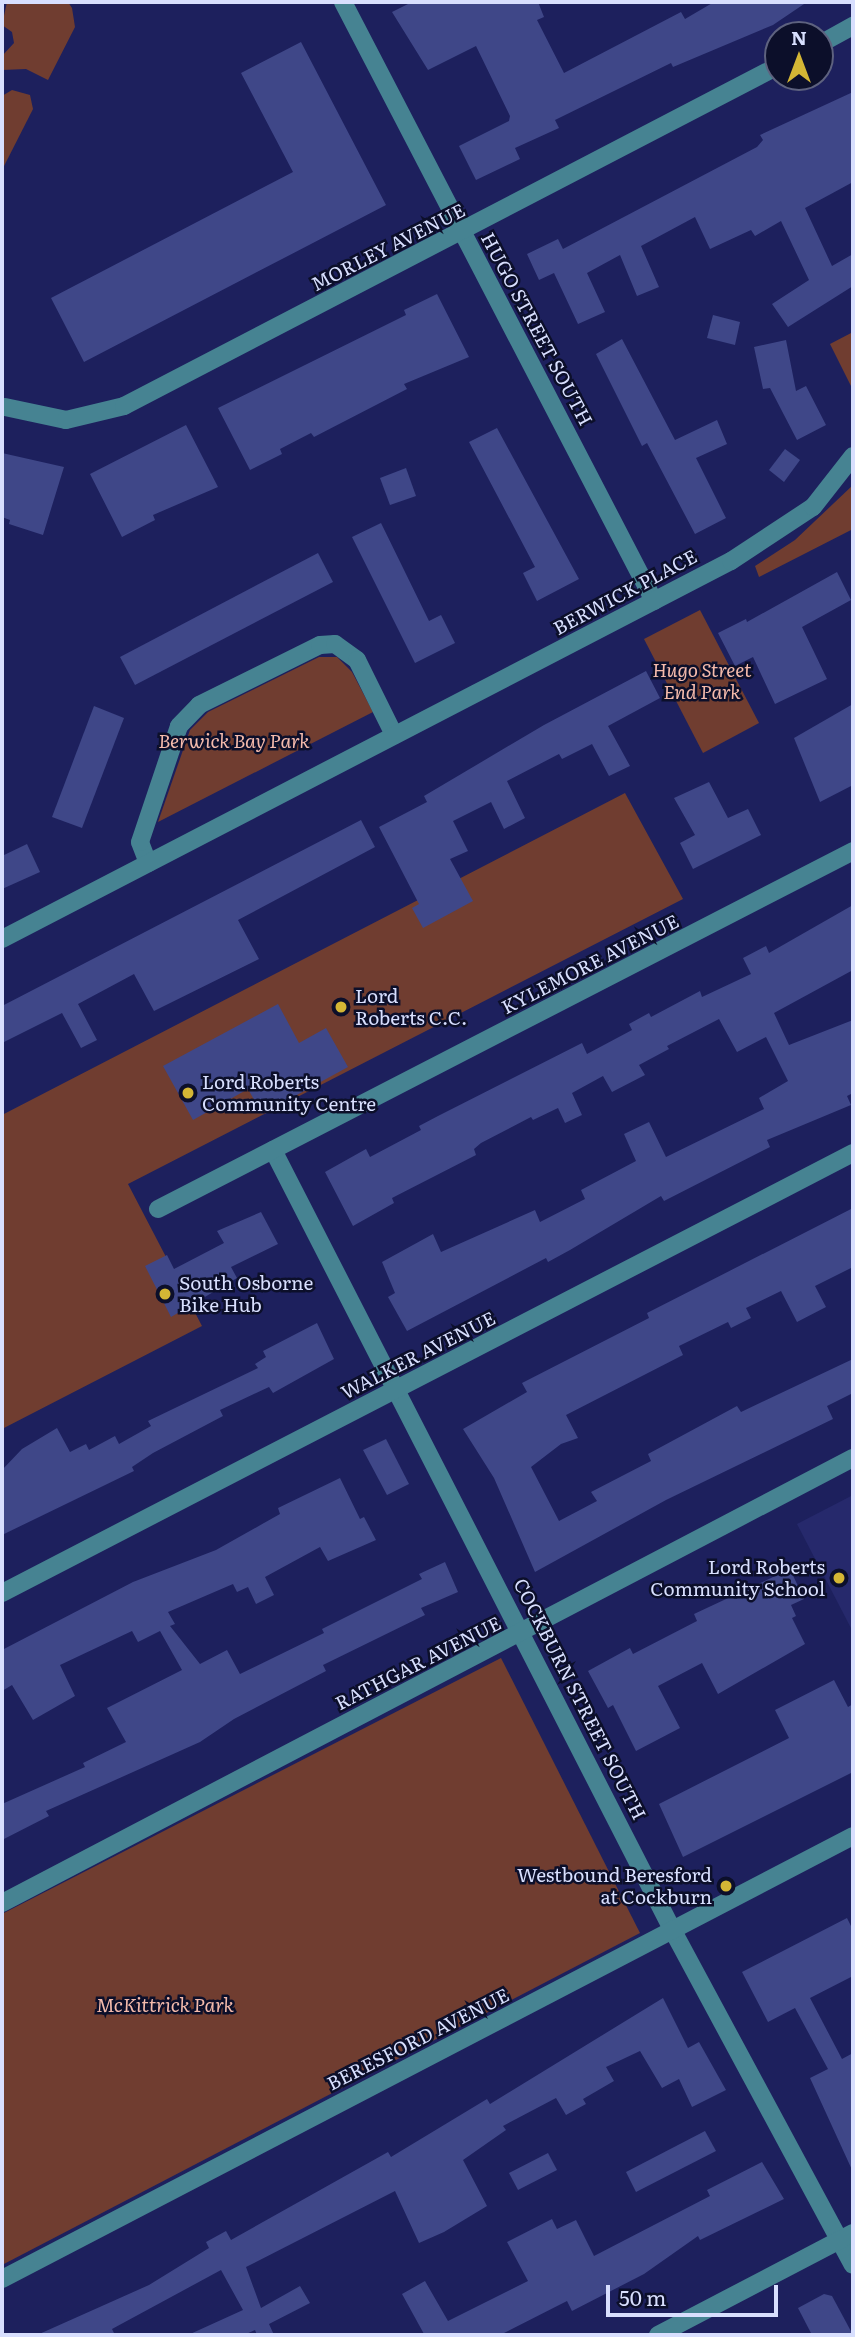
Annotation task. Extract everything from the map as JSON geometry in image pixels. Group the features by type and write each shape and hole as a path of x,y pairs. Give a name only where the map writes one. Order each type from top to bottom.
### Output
{"street":[{"name":"HUGO STREET SOUTH","path":"344,2 654,601"},
{"path":"834,36 853,26"},
{"name":"MORLEY AVENUE","path":"5,407 66,420 114,410 463,232 764,73"},
{"name":"BERWICK PLACE","path":"2,939 731,561 804,513 853,456"},
{"path":"148,863 140,842 179,726 199,705 320,645 335,644 357,660 394,736"},
{"name":"KYLEMORE AVENUE","path":"158,1209 853,851"},
{"name":"COCKBURN STREET SOUTH","path":"273,1150 524,1632 673,1931 847,2237 853,2265"},
{"name":"WALKER AVENUE","path":"2,1593 853,1153"},
{"name":"RATHGAR AVENUE","path":"2,1903 853,1458"},
{"name":"BERESFORD AVENUE","path":"2,2279 853,1836"},
{"path":"658,2335 847,2237"}],"shaded area":[{"name":"Lord Roberts Community School","path":"853,1495 853,1632 797,1524"}],"green space":[{"path":"7,2 68,2 72,8 75,27 48,80 26,69 2,70 2,56 14,43 12,32 2,25"},
{"path":"12,90 30,95 33,109 2,170 2,96"},
{"path":"853,332 853,390 830,344"},
{"path":"853,485 853,529 759,577 755,566 795,540"},
{"name":"Hugo Street End Park","path":"700,610 759,723 703,753 644,639"},
{"name":"Berwick Bay Park","path":"319,657 337,657 352,672 373,712 158,822 190,730 208,712"},
{"name":"Lord Roberts C.C.","path":"625,793 683,899 128,1184 202,1326 2,1429 2,1115"},
{"name":"McKittrick Park","path":"501,1658 640,1933 2,2265 2,1914"}],"building":[{"path":"412,2 538,2 544,17 537,20 564,73 681,12 685,19 714,2 807,2 779,21 764,21 764,29 673,67 671,63 555,120 559,128 515,148 520,159 476,180 459,146 509,121 510,116 476,46 428,70 392,12"},
{"path":"301,42 386,205 84,362 51,298 293,172 241,73"},
{"path":"853,92 853,182 805,208 832,266 853,254 853,286 788,327 772,304 809,280 781,221 755,236 751,230 710,249 695,217 641,246 659,287 637,296 620,255 587,273 605,312 578,324 554,273 539,280 527,254 558,239 563,249 757,147 763,140 760,135"},
{"path":"437,294 469,357 404,384 407,389 314,437 311,433 280,449 282,454 250,470 218,408 406,315 404,310"},
{"path":"713,315 740,322 735,345 707,338"},
{"path":"622,339 675,440 717,420 727,444 696,458 726,518 695,534 647,443 642,446 596,354"},
{"path":"786,340 796,391 806,386 826,425 797,440 770,388 763,389 754,347"},
{"path":"186,425 218,487 153,515 155,520 122,537 90,474"},
{"path":"497,428 579,579 537,601 523,573 535,567 469,442"},
{"path":"785,449 800,460 784,482 769,470"},
{"path":"2,453 64,467 43,535 9,524 10,520 2,517"},
{"path":"406,468 416,496 390,505 380,478"},
{"path":"381,523 429,621 441,615 455,643 415,663 352,537"},
{"path":"318,553 333,582 135,685 120,657"},
{"path":"837,572 851,600 802,627 827,679 775,704 753,657 735,666 718,633 746,619 747,622"},
{"path":"646,671 660,698 608,726 630,766 609,776 592,744 562,759 559,754 507,781 525,818 504,829 491,802 453,821 468,851 450,859 473,901 423,928 412,908 419,904 379,827 427,802 424,796 544,725"},
{"path":"853,704 853,785 820,802 794,738"},
{"path":"94,706 124,718 82,828 52,817"},
{"path":"709,782 728,818 748,809 761,835 693,869 680,843 695,835 674,798"},
{"path":"361,820 375,847 238,920 259,959 154,1011 134,974 78,1004 97,1040 81,1048 62,1013 2,1043 2,1006"},
{"path":"27,844 40,872 2,889 2,856"},
{"path":"853,905 853,970 774,1013 789,1045 853,1020 853,1093 847,1096 851,1105 767,1140 770,1147 664,1201 661,1196 548,1262 546,1258 407,1331 388,1297 395,1293 382,1262 433,1234 441,1252 535,1210 540,1222 585,1199 581,1190 636,1161 624,1134 649,1122 666,1157 764,1109 759,1098 788,1081 766,1037 737,1052 719,1019 667,1046 669,1049 639,1065 645,1075 612,1092 603,1076 572,1093 582,1115 565,1123 558,1108 533,1120 531,1117 481,1143 474,1149 476,1155 392,1198 394,1203 353,1226 325,1172 366,1149 370,1157 421,1130 419,1126 582,1043 587,1054 632,1030 629,1024 649,1013 651,1017 700,991 702,997 751,974 743,958 766,946 769,953"},
{"path":"278,1004 299,1043 326,1028 348,1067 262,1114 248,1089 193,1120 163,1066"},
{"path":"853,1208 853,1267 815,1286 826,1307 797,1322 781,1291 746,1308 751,1318 731,1328 728,1322 679,1346 683,1355 566,1415 578,1438 561,1444 531,1467 559,1521 597,1501 591,1492 651,1461 648,1454 737,1406 741,1412 853,1359 853,1393 827,1406 833,1419 666,1500 535,1572 494,1478 463,1429 527,1392 522,1383 649,1318 647,1313"},
{"path":"261,1212 278,1244 231,1267 237,1278 171,1317 145,1266 167,1255 174,1269 224,1243 217,1231"},
{"path":"317,1323 334,1359 273,1393 269,1387 220,1410 223,1416 153,1453 132,1467 134,1471 2,1535 2,1470 22,1449 57,1428 70,1452 86,1444 89,1450 115,1436 119,1444 151,1426 148,1421 258,1368 255,1364 266,1357 263,1351"},
{"path":"386,1439 409,1484 387,1495 363,1450"},
{"path":"340,1478 360,1519 364,1517 376,1540 328,1561 320,1547 265,1577 274,1595 256,1604 248,1587 237,1592 233,1584 168,1612 175,1624 170,1626 200,1664 227,1650 240,1674 324,1633 322,1629 422,1579 419,1574 445,1562 458,1592 421,1608 425,1615 323,1665 326,1671 234,1719 200,1742 46,1811 49,1816 2,1840 2,1804 85,1767 83,1763 126,1742 107,1708 182,1670 160,1631 138,1642 132,1631 60,1665 75,1696 33,1720 12,1685 2,1691 2,1650 133,1582 216,1550 280,1514 278,1508"},
{"path":"790,1569 804,1599 791,1605 796,1616 792,1618 805,1644 718,1694 702,1663 658,1686 680,1728 636,1751 613,1705 608,1708 588,1671 630,1648 633,1654 697,1621 694,1614"},
{"path":"834,1680 848,1707 853,1704 853,1772 683,1857 659,1804 789,1738 775,1710"},
{"path":"847,1918 853,1930 853,1976 810,1998 842,2059 853,2053 853,2172 810,2078 828,2069 795,2008 768,2022 742,1972"},
{"path":"663,1998 688,2048 699,2042 726,2090 692,2107 679,2079 662,2088 640,2051 606,2067 614,2081 583,2099 586,2104 566,2115 556,2098 503,2126 506,2130 463,2160 487,2206 444,2232 419,2243 395,2191 246,2267 261,2308 300,2286 310,2303 269,2324 274,2335 257,2335 255,2330 244,2335 188,2335 243,2310 221,2270 112,2329 115,2335 37,2335 149,2285 209,2248 206,2242 226,2231 231,2240 388,2152 391,2157 487,2099 490,2104"},
{"path":"705,2131 716,2151 636,2192 626,2172"},
{"path":"548,2153 557,2170 518,2190 509,2173"},
{"path":"762,2162 784,2199 700,2240 698,2236 644,2274 572,2311 567,2301 500,2335 421,2335 424,2334 402,2294 425,2281 448,2321 528,2281 507,2242 552,2219 557,2229 576,2220 594,2256 710,2196 707,2190"},
{"path":"824,2294 832,2296 853,2335 812,2335 798,2308"}],"place":[{"name":"Lord Roberts C.C.","path":"341,1007"},
{"name":"Lord Roberts Community Centre","path":"188,1093"},
{"name":"South Osborne Bike Hub","path":"165,1294"},
{"name":"Lord Roberts Community School","path":"839,1578"},
{"name":"Westbound Beresford at Cockburn","path":"726,1886"}]}
